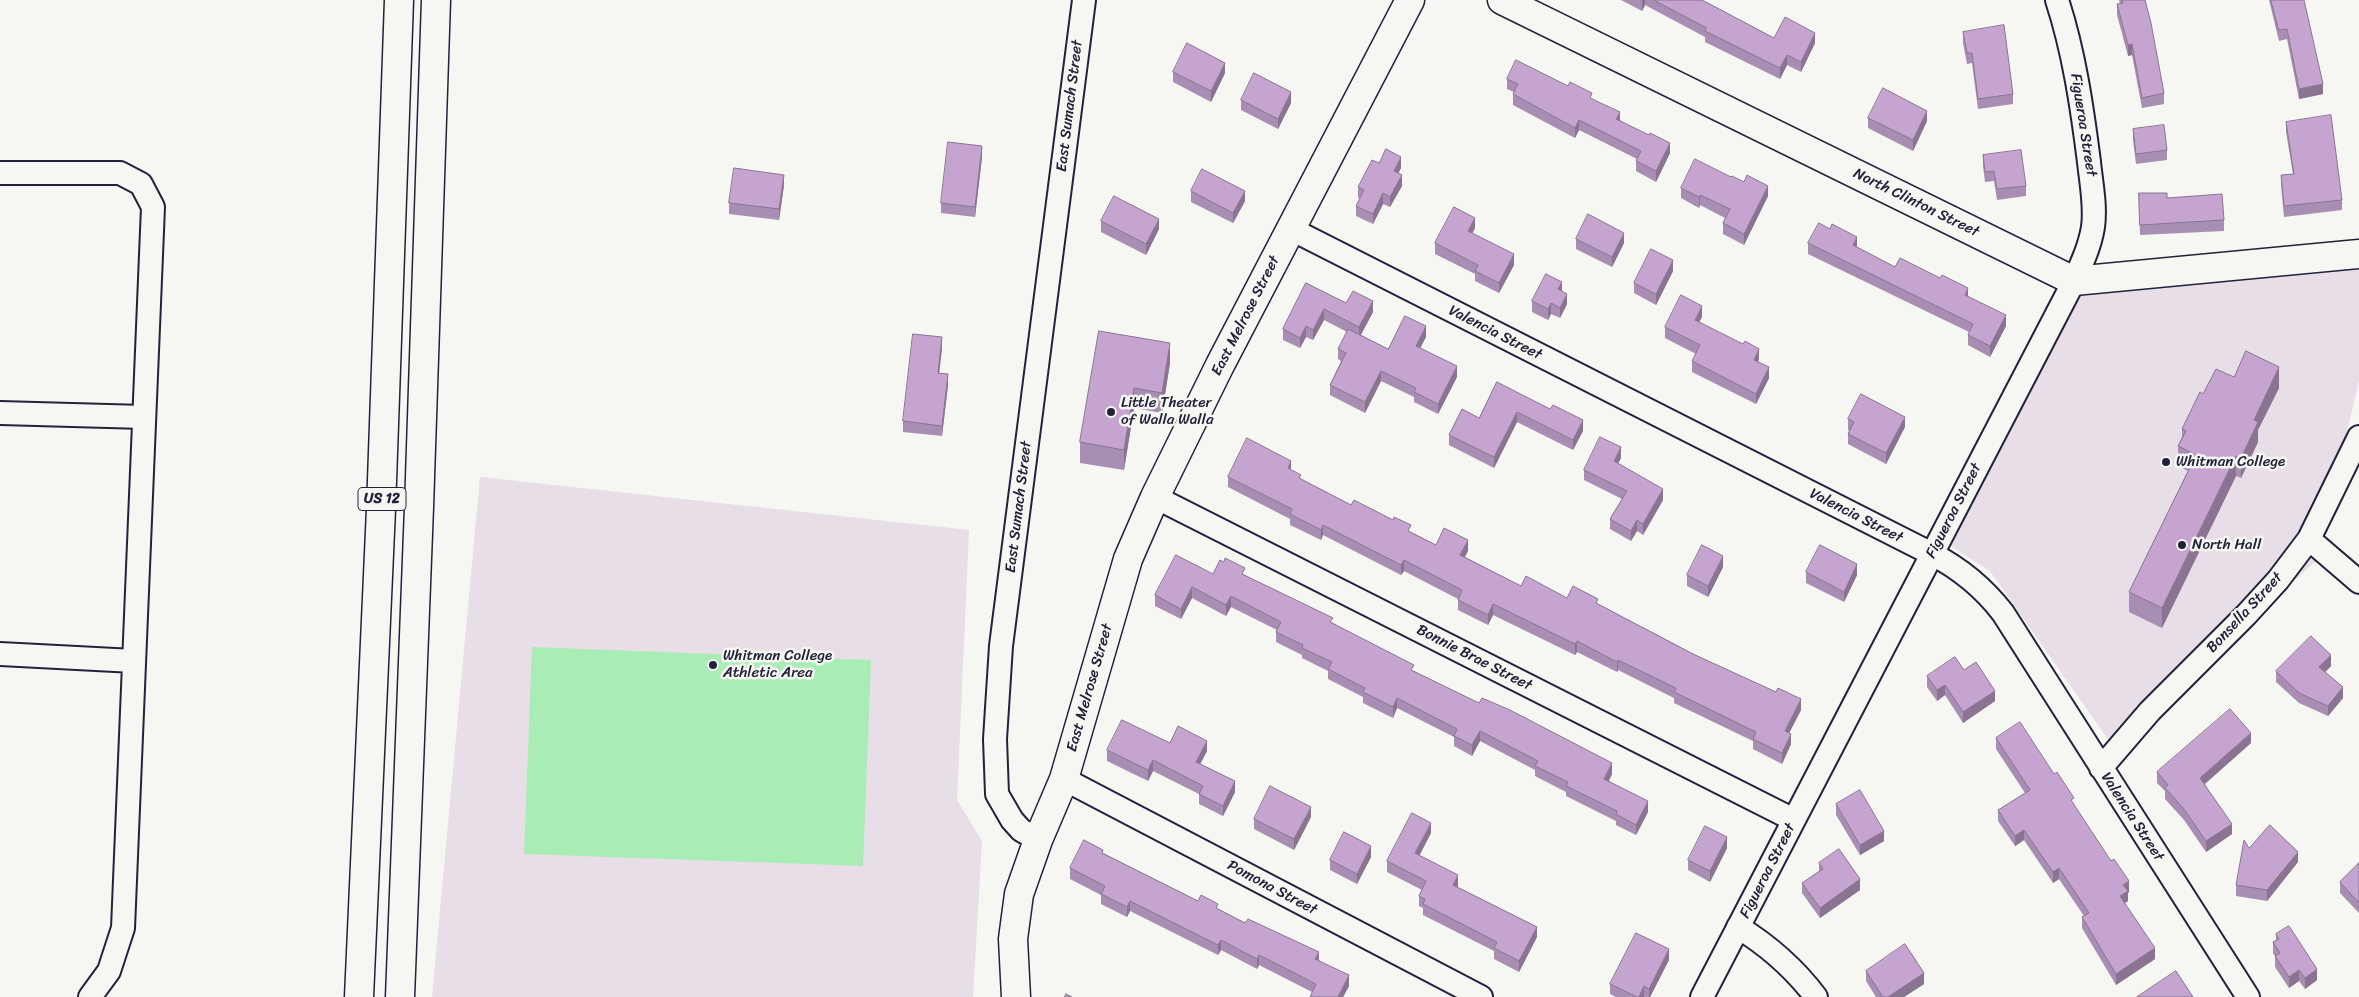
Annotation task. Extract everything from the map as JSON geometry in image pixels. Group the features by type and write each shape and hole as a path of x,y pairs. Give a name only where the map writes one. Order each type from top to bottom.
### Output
{"main road":[{"name":"US 12","path":"359,997 381,509 399,0"},
{"name":"US 12","path":"400,997 436,0"},
{"name":"East Melrose Street","path":"1038,840 1064,779 1128,559 1155,497 1410,0"},
{"name":"North Clinton Street","path":"1502,0 2074,281"},
{"path":"2074,281 2359,254"},
{"path":"1016,997 1014,930 1020,894 1038,840"}],"street":[{"name":"East Sumach Street","path":"1038,840 1021,830 1012,820 997,794 996,739 1001,646 1084,0"},
{"name":"Figueroa Street","path":"1702,997 2074,281 2089,246 2093,225 2092,187 2076,74 2057,0"},
{"path":"0,173 120,173 141,184 152,207 123,928 109,970 90,997"},
{"name":"Valencia Street","path":"1291,229 1932,554 1972,578 2003,613 2248,997"},
{"path":"0,412 144,418"},
{"name":"Bonsella Street","path":"2101,768 2150,711 2246,615 2278,580 2309,538 2359,438"},
{"name":"Bonnie Brae Street","path":"1155,497 1794,820"},
{"path":"2309,538 2359,582"},
{"path":"0,654 134,662"},
{"name":"Pomona Street","path":"1064,779 1481,997"},
{"path":"1738,927 1761,941 1778,956 1802,979 1816,997"}],"shaded area":[{"name":"Whitman College","path":"2359,263 2359,380 2318,559 2114,748 1990,571 1949,545 2079,292"},
{"name":"Whitman College Athletic Area","path":"480,477 969,530 957,800 982,841 973,997 432,997"}],"green space":[{"path":"532,647 871,660 863,866 524,854"}],"building":[{"path":"1654,0 1702,0 1774,38 1785,17 1815,33 1801,62 1787,55 1780,68 1705,31 1706,28"},
{"path":"2122,0 2145,0 2164,93 2142,98 2132,44 2128,45 2117,4 2123,3"},
{"path":"2271,0 2304,0 2323,84 2299,89 2287,29 2279,30"},
{"path":"2004,25 2013,94 1978,99 1972,53 1967,53 1963,32"},
{"path":"1187,43 1225,63 1211,91 1173,72"},
{"path":"1516,60 1568,86 1570,82 1592,93 1590,98 1620,112 1616,119 1670,143 1656,171 1636,161 1641,151 1579,120 1575,128 1513,94 1518,84 1507,79"},
{"path":"1254,73 1291,92 1278,119 1241,100"},
{"path":"1883,88 1927,111 1913,140 1868,118"},
{"path":"2331,115 2342,200 2284,206 2281,175 2294,174 2286,122"},
{"path":"2164,125 2167,150 2136,154 2133,129"},
{"path":"948,142 982,146 975,207 941,203"},
{"path":"1386,149 1401,157 1394,171 1402,175 1390,197 1383,193 1373,214 1356,206 1364,190 1358,187 1372,160 1379,163"},
{"path":"2021,150 2026,186 1997,189 1994,171 1985,172 1983,155"},
{"path":"1695,159 1744,182 1747,175 1768,186 1744,234 1723,223 1730,209 1681,188"},
{"path":"734,168 784,175 779,209 729,203"},
{"path":"1202,169 1245,191 1233,213 1191,191"},
{"path":"2139,193 2167,193 2167,198 2222,194 2224,220 2140,225"},
{"path":"1114,196 1159,219 1146,244 1101,221"},
{"path":"1454,207 1475,218 1468,231 1514,254 1499,283 1475,271 1478,265 1435,243"},
{"path":"1588,214 1624,233 1612,257 1576,239"},
{"path":"1819,223 1830,229 1832,224 1857,237 1853,245 1895,267 1900,258 1940,278 1942,275 1968,288 1965,295 2006,315 1990,346 1968,335 1973,324 1808,243"},
{"path":"1651,249 1673,260 1656,294 1634,283"},
{"path":"1546,274 1562,282 1558,289 1567,294 1560,308 1551,303 1548,309 1532,301"},
{"path":"1306,283 1346,303 1353,291 1373,301 1359,327 1324,309 1313,330 1306,326 1300,338 1283,329"},
{"path":"1681,295 1702,306 1695,320 1743,344 1745,341 1759,349 1754,360 1769,367 1756,394 1692,361 1700,345 1665,327"},
{"path":"1405,316 1426,326 1416,346 1457,366 1438,404 1414,392 1416,388 1381,371 1365,402 1330,385 1346,353 1338,349 1348,329 1388,349"},
{"name":"Little Theater of Walla Walla","path":"1099,331 1170,343 1162,393 1134,388 1124,450 1080,442"},
{"path":"913,334 942,337 938,373 948,374 942,426 903,421"},
{"name":"North Hall","path":"2246,351 2279,367 2254,420 2258,422 2241,458 2236,456 2162,608 2129,592 2196,455 2178,446 2186,431 2182,429 2200,392 2203,394 2216,369 2234,377"},
{"path":"1497,382 1550,409 1553,405 1583,420 1573,440 1517,412 1494,457 1449,435 1462,409 1479,418"},
{"path":"1861,394 1905,417 1886,453 1848,434 1854,422 1848,419"},
{"path":"1600,437 1621,447 1614,461 1663,489 1643,524 1637,520 1631,531 1610,519 1627,491 1584,470"},
{"path":"1247,438 1291,461 1288,468 1301,475 1299,478 1351,505 1354,500 1393,520 1394,517 1411,525 1408,531 1436,545 1444,528 1468,540 1460,555 1521,586 1526,576 1567,598 1573,586 1598,599 1596,603 1693,654 1776,692 1778,688 1801,699 1785,731 1791,734 1782,753 1753,739 1756,732 1674,692 1676,688 1618,660 1617,662 1577,641 1575,644 1493,604 1488,615 1458,600 1462,590 1404,560 1401,565 1323,525 1321,530 1290,514 1292,509 1228,477"},
{"path":"1702,545 1723,556 1708,586 1687,575"},
{"path":"1820,545 1857,564 1844,592 1806,572"},
{"path":"1176,555 1213,574 1220,560 1224,562 1225,558 1245,568 1242,574 1333,618 1330,622 1414,665 1411,670 1479,703 1482,698 1510,710 1612,763 1604,779 1648,801 1636,825 1616,814 1617,811 1566,786 1568,782 1535,766 1538,761 1480,731 1472,745 1454,736 1457,729 1397,698 1393,707 1363,692 1365,688 1328,669 1332,662 1302,648 1303,645 1276,632 1281,622 1231,596 1226,605 1192,587 1181,609 1155,595"},
{"path":"2311,636 2331,655 2319,667 2343,687 2328,706 2299,693 2276,671"},
{"path":"1955,657 1964,670 1976,662 1995,691 1963,712 1945,685 1937,690 1927,676"},
{"path":"2230,709 2251,733 2200,778 2232,824 2206,841 2184,809 2165,788 2168,785 2157,772"},
{"path":"1122,720 1170,743 1178,726 1207,741 1196,762 1235,781 1223,806 1199,794 1203,786 1153,760 1148,770 1107,750"},
{"path":"2020,722 2054,774 2057,772 2074,798 2071,800 2111,861 2114,859 2129,881 2123,885 2128,891 2120,896 2155,948 2116,974 2082,917 2089,913 2059,868 2053,872 2024,830 2015,836 1998,810 2030,790 1996,738"},
{"path":"1270,786 1311,807 1294,839 1254,819"},
{"path":"1860,790 1884,831 1860,845 1836,804"},
{"path":"1412,813 1431,823 1415,853 1458,875 1453,885 1537,927 1519,961 1494,948 1497,942 1423,904 1425,899 1419,896 1426,881 1387,861"},
{"path":"2270,825 2298,852 2267,890 2236,885 2244,840 2249,848"},
{"path":"1705,826 1727,837 1710,871 1688,860"},
{"path":"1344,832 1371,846 1357,874 1330,860"},
{"path":"1084,840 1103,850 1102,853 1198,901 1201,895 1218,904 1216,908 1245,923 1248,919 1319,952 1315,959 1349,975 1338,997 1310,997 1316,984 1259,955 1257,959 1221,940 1218,945 1130,901 1127,907 1101,894 1105,886 1070,868"},
{"path":"1839,849 1860,879 1820,908 1802,883 1823,869 1819,863"},
{"path":"2359,863 2359,903 2340,882"},
{"path":"2289,926 2317,969 2305,978 2299,970 2289,977 2275,956 2280,953 2273,942 2279,939 2276,934"},
{"path":"1636,933 1669,949 1649,989 1644,986 1639,997 1610,984"},
{"path":"1905,944 1924,973 1888,997 1883,997 1866,971"},
{"path":"2176,971 2193,997 2137,997"}],"place":[{"name":"Little Theater of Walla Walla","path":"1111,412"},
{"name":"Whitman College","path":"2166,462"},
{"name":"North Hall","path":"2182,545"},
{"name":"Whitman College Athletic Area","path":"713,665"}]}
